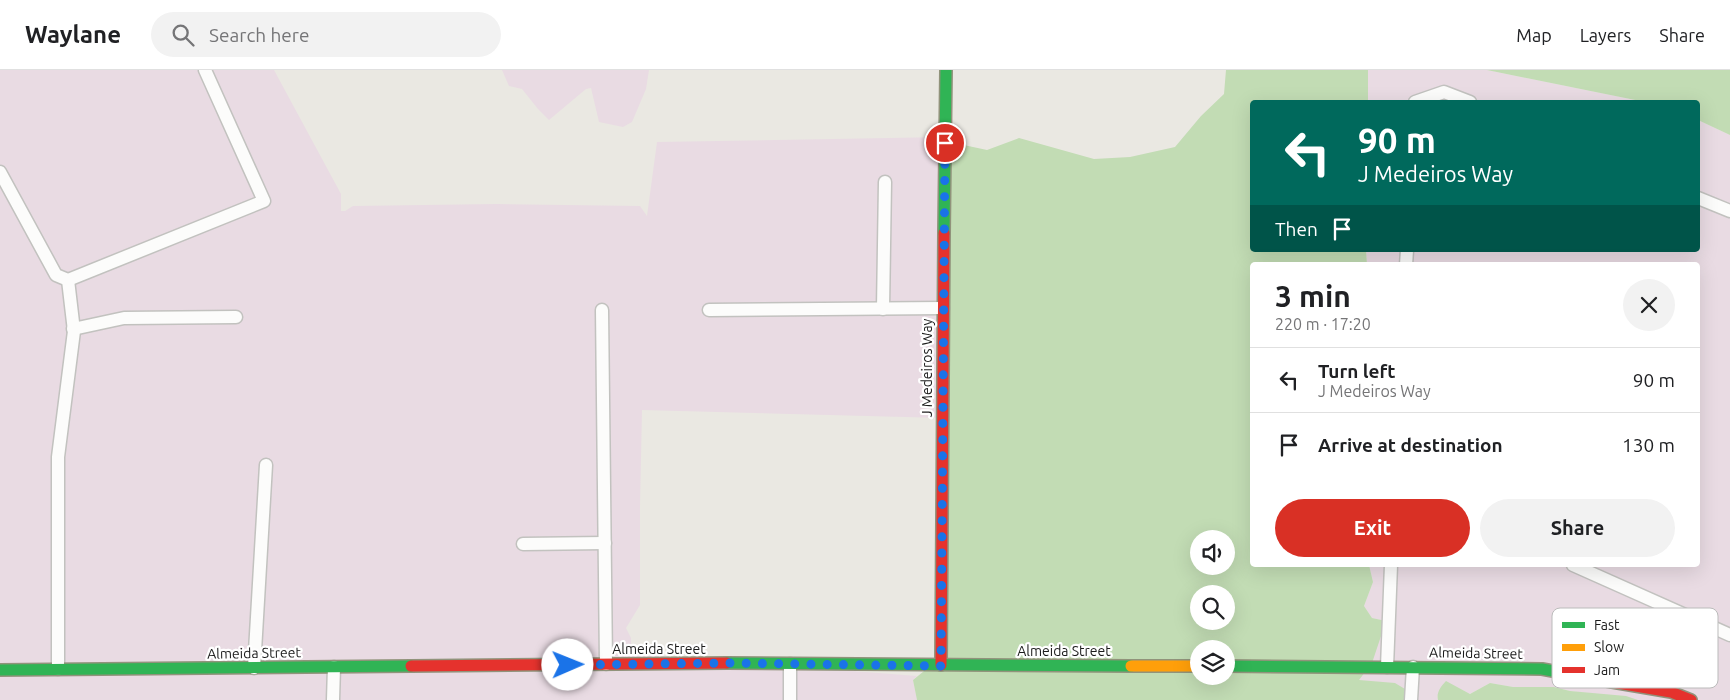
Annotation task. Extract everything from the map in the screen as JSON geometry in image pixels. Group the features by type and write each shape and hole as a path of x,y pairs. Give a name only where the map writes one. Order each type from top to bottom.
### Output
{"street":[{"name":"J Medeiros Way","path":"941,666 946,70"},
{"name":"Almeida Street","path":"0,670 606,664 1190,666"},
{"name":"Almeida Street","path":"1235,666 1413,667 1542,669 1552,671"},
{"name":"Almeida Street","path":"1649,688 1671,692 1688,699"}],"lane":[{"path":"0,172 56,275 68,280 264,201 205,70"},
{"path":"1422,100 1444,92 1465,100"},
{"path":"883,309 885,182"},
{"path":"1700,199 1730,211"},
{"path":"58,669 58,457 73,329 68,280"},
{"path":"709,310 943,308"},
{"path":"602,310 606,664"},
{"path":"73,329 124,318 236,317"},
{"path":"254,668 266,465"},
{"path":"523,544 605,543"},
{"path":"1387,667 1392,567"},
{"path":"1577,567 1669,608"},
{"path":"1718,630 1730,635"},
{"path":"790,664 790,700"},
{"path":"334,667 334,700"},
{"path":"1411,700 1413,667"}],"shaded area":[{"path":"0,70 274,70 341,194 341,211 345,211 353,206 497,204 640,206 647,216 657,142 945,137 943,418 642,410 640,605 626,628 631,638 631,654 917,676 913,680 917,700 0,700"},
{"path":"502,70 649,70 646,89 632,122 623,127 599,122 591,88 586,89 549,120 522,89 509,86"},
{"path":"1368,70 1487,70 1635,100 1368,100"},
{"path":"1700,121 1730,135 1730,700 1638,700 1558,688 1718,688 1718,608 1552,608 1552,687 1513,687 1490,683 1470,694 1446,682 1437,697 1438,700 1408,700 1359,680 1385,621 1372,618 1364,606 1373,582 1369,567 1700,567 1700,262 1367,262 1366,252 1700,252"}],"green space":[{"path":"1226,70 1368,70 1368,100 1250,100 1250,252 1366,252 1367,262 1250,262 1250,567 1369,567 1373,582 1364,606 1372,618 1386,621 1372,663 1359,680 1395,683 1405,689 1408,700 917,700 913,680 934,663 945,141 987,150 1019,138 1094,159 1130,157 1175,147 1201,116 1224,94"},
{"path":"1487,70 1730,70 1730,135 1700,121 1700,100 1635,100"},
{"path":"1446,681 1470,694 1490,683 1513,687 1552,687 1570,691 1626,696 1638,700 1438,700 1439,690"}],"traffic: fast":[{"path":"944,233 946,70"},
{"path":"727,663 1131,666"},
{"path":"0,670 411,666"},
{"path":"1235,666 1542,669 1552,671"}],"traffic: slow":[{"path":"1131,666 1190,666"}],"traffic: jam":[{"path":"941,665 944,233"},
{"path":"411,666 727,663"},
{"path":"1647,688 1671,692 1691,700"}],"route":[{"path":"568,665 730,663 941,666 945,143"}]}
